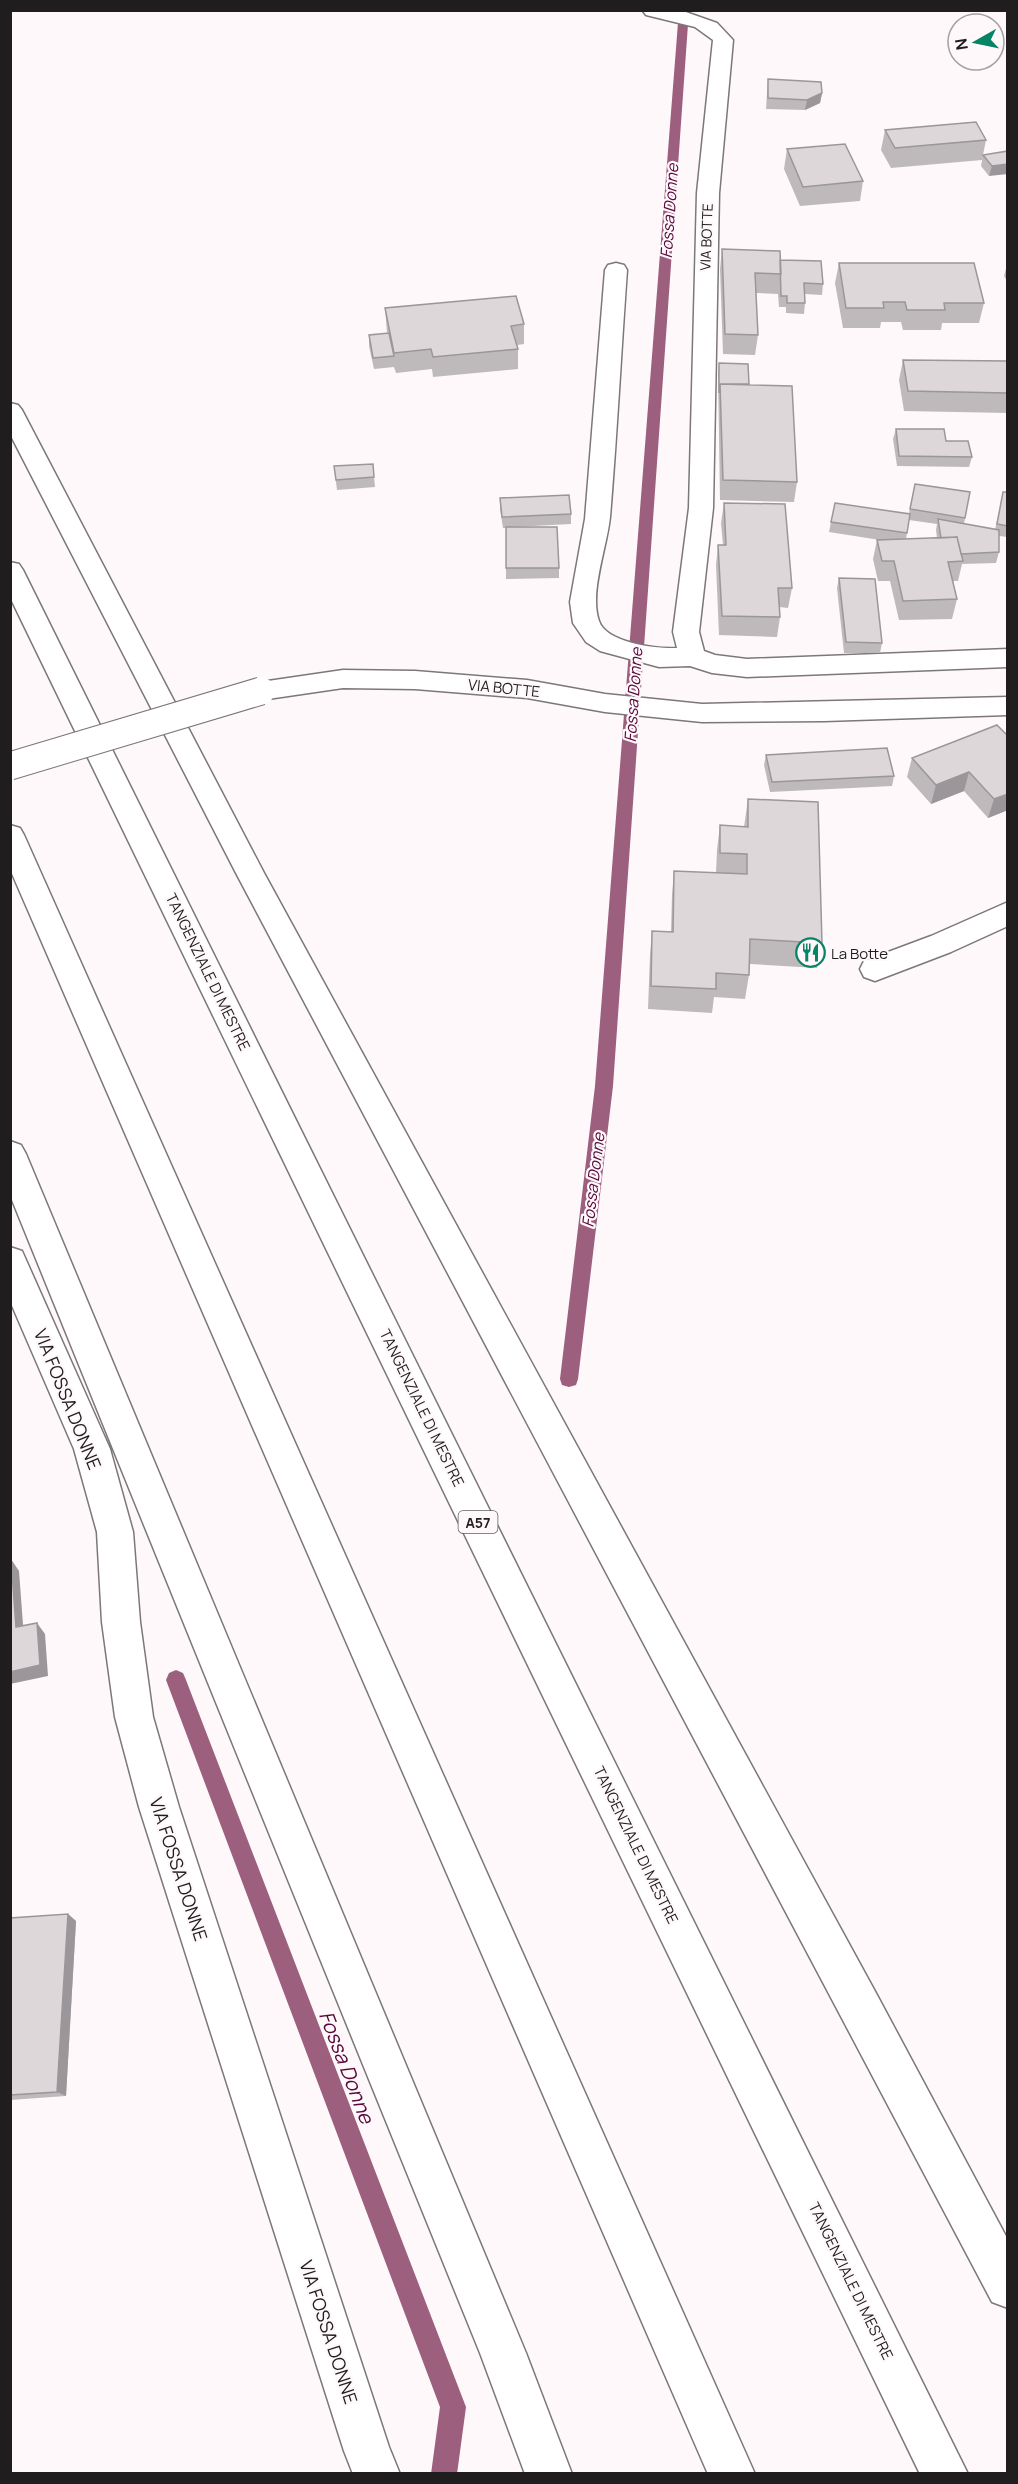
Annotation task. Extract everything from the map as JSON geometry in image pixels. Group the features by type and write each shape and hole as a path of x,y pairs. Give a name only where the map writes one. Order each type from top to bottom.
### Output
{"main road":[{"name":"VIA BOTTE","path":"653,11 710,26 719,31 723,40 708,193 701,508 686,632 692,657"},
{"path":"616,270 597,519 583,602 586,623 595,636 609,645 659,658 692,657 712,664 747,668 1008,658"},
{"path":"10,410 250,873 1008,2286"},
{"name":"TANGENZIALE DI MESTRE","path":"10,570 945,2474"},
{"name":"VIA BOTTE","path":"10,766 261,691 343,679 415,680 527,689 605,703 702,713 1008,706"},
{"path":"10,835 732,2474"},
{"path":"875,969 941,944 1008,913"},
{"path":"10,1154 484,2309 549,2474"},
{"name":"VIA FOSSA DONNE","path":"10,1261 92,1449 116,1532 121,1622 134,1717 156,1796 372,2462"}],"building":[{"path":"768,79 821,82 822,93 807,100 768,98"},
{"path":"976,122 986,140 895,148 885,130"},
{"path":"845,144 863,181 803,187 787,149"},
{"path":"1008,151 1008,164 992,166 983,155"},
{"path":"722,249 780,251 781,274 755,273 758,335 725,334"},
{"path":"780,260 821,261 823,284 804,283 805,303 787,303 787,296 781,296"},
{"path":"839,263 974,263 984,303 944,303 945,310 907,310 905,302 883,302 884,308 846,308"},
{"path":"516,296 524,324 511,326 518,349 433,357 431,349 394,353 385,308"},
{"path":"389,333 394,356 373,358 369,335"},
{"path":"903,360 1008,361 1008,393 908,391"},
{"path":"719,363 748,364 749,384 720,384 719,393"},
{"path":"720,384 792,386 797,482 723,480"},
{"path":"896,429 944,429 946,441 968,441 972,457 899,456"},
{"path":"373,464 374,477 336,480 334,466"},
{"path":"915,484 970,492 965,518 910,509"},
{"path":"1003,492 1008,492 1008,526 997,524"},
{"path":"569,495 571,514 502,517 500,498"},
{"path":"724,503 785,504 792,588 778,588 780,617 722,616 718,545 726,545"},
{"path":"835,503 910,514 907,533 831,522"},
{"path":"938,519 999,530 999,552 961,554 957,537 941,538"},
{"path":"506,527 557,527 559,568 506,568"},
{"path":"957,537 963,561 948,562 957,599 903,601 894,561 882,561 877,540"},
{"path":"839,578 875,579 882,643 846,642"},
{"path":"997,725 1008,736 1008,794 994,799 969,772 936,785 912,758"},
{"path":"887,748 894,776 772,782 766,755"},
{"path":"748,799 818,802 822,943 750,939 749,975 716,973 716,989 651,986 652,931 673,932 674,871 747,874 747,854 720,853 720,825 748,827"},
{"path":"10,1560 16,1627 37,1623 40,1665 10,1672"},
{"path":"68,1914 57,2092 10,2095 10,1918"}],"waterway":[{"name":"Fossa Donne","path":"569,1379 604,1086 684,10"},
{"name":"Fossa Donne","path":"176,1680 453,2407 444,2474"}],"place":[{"name":"La Botte","path":"810,953"}]}
